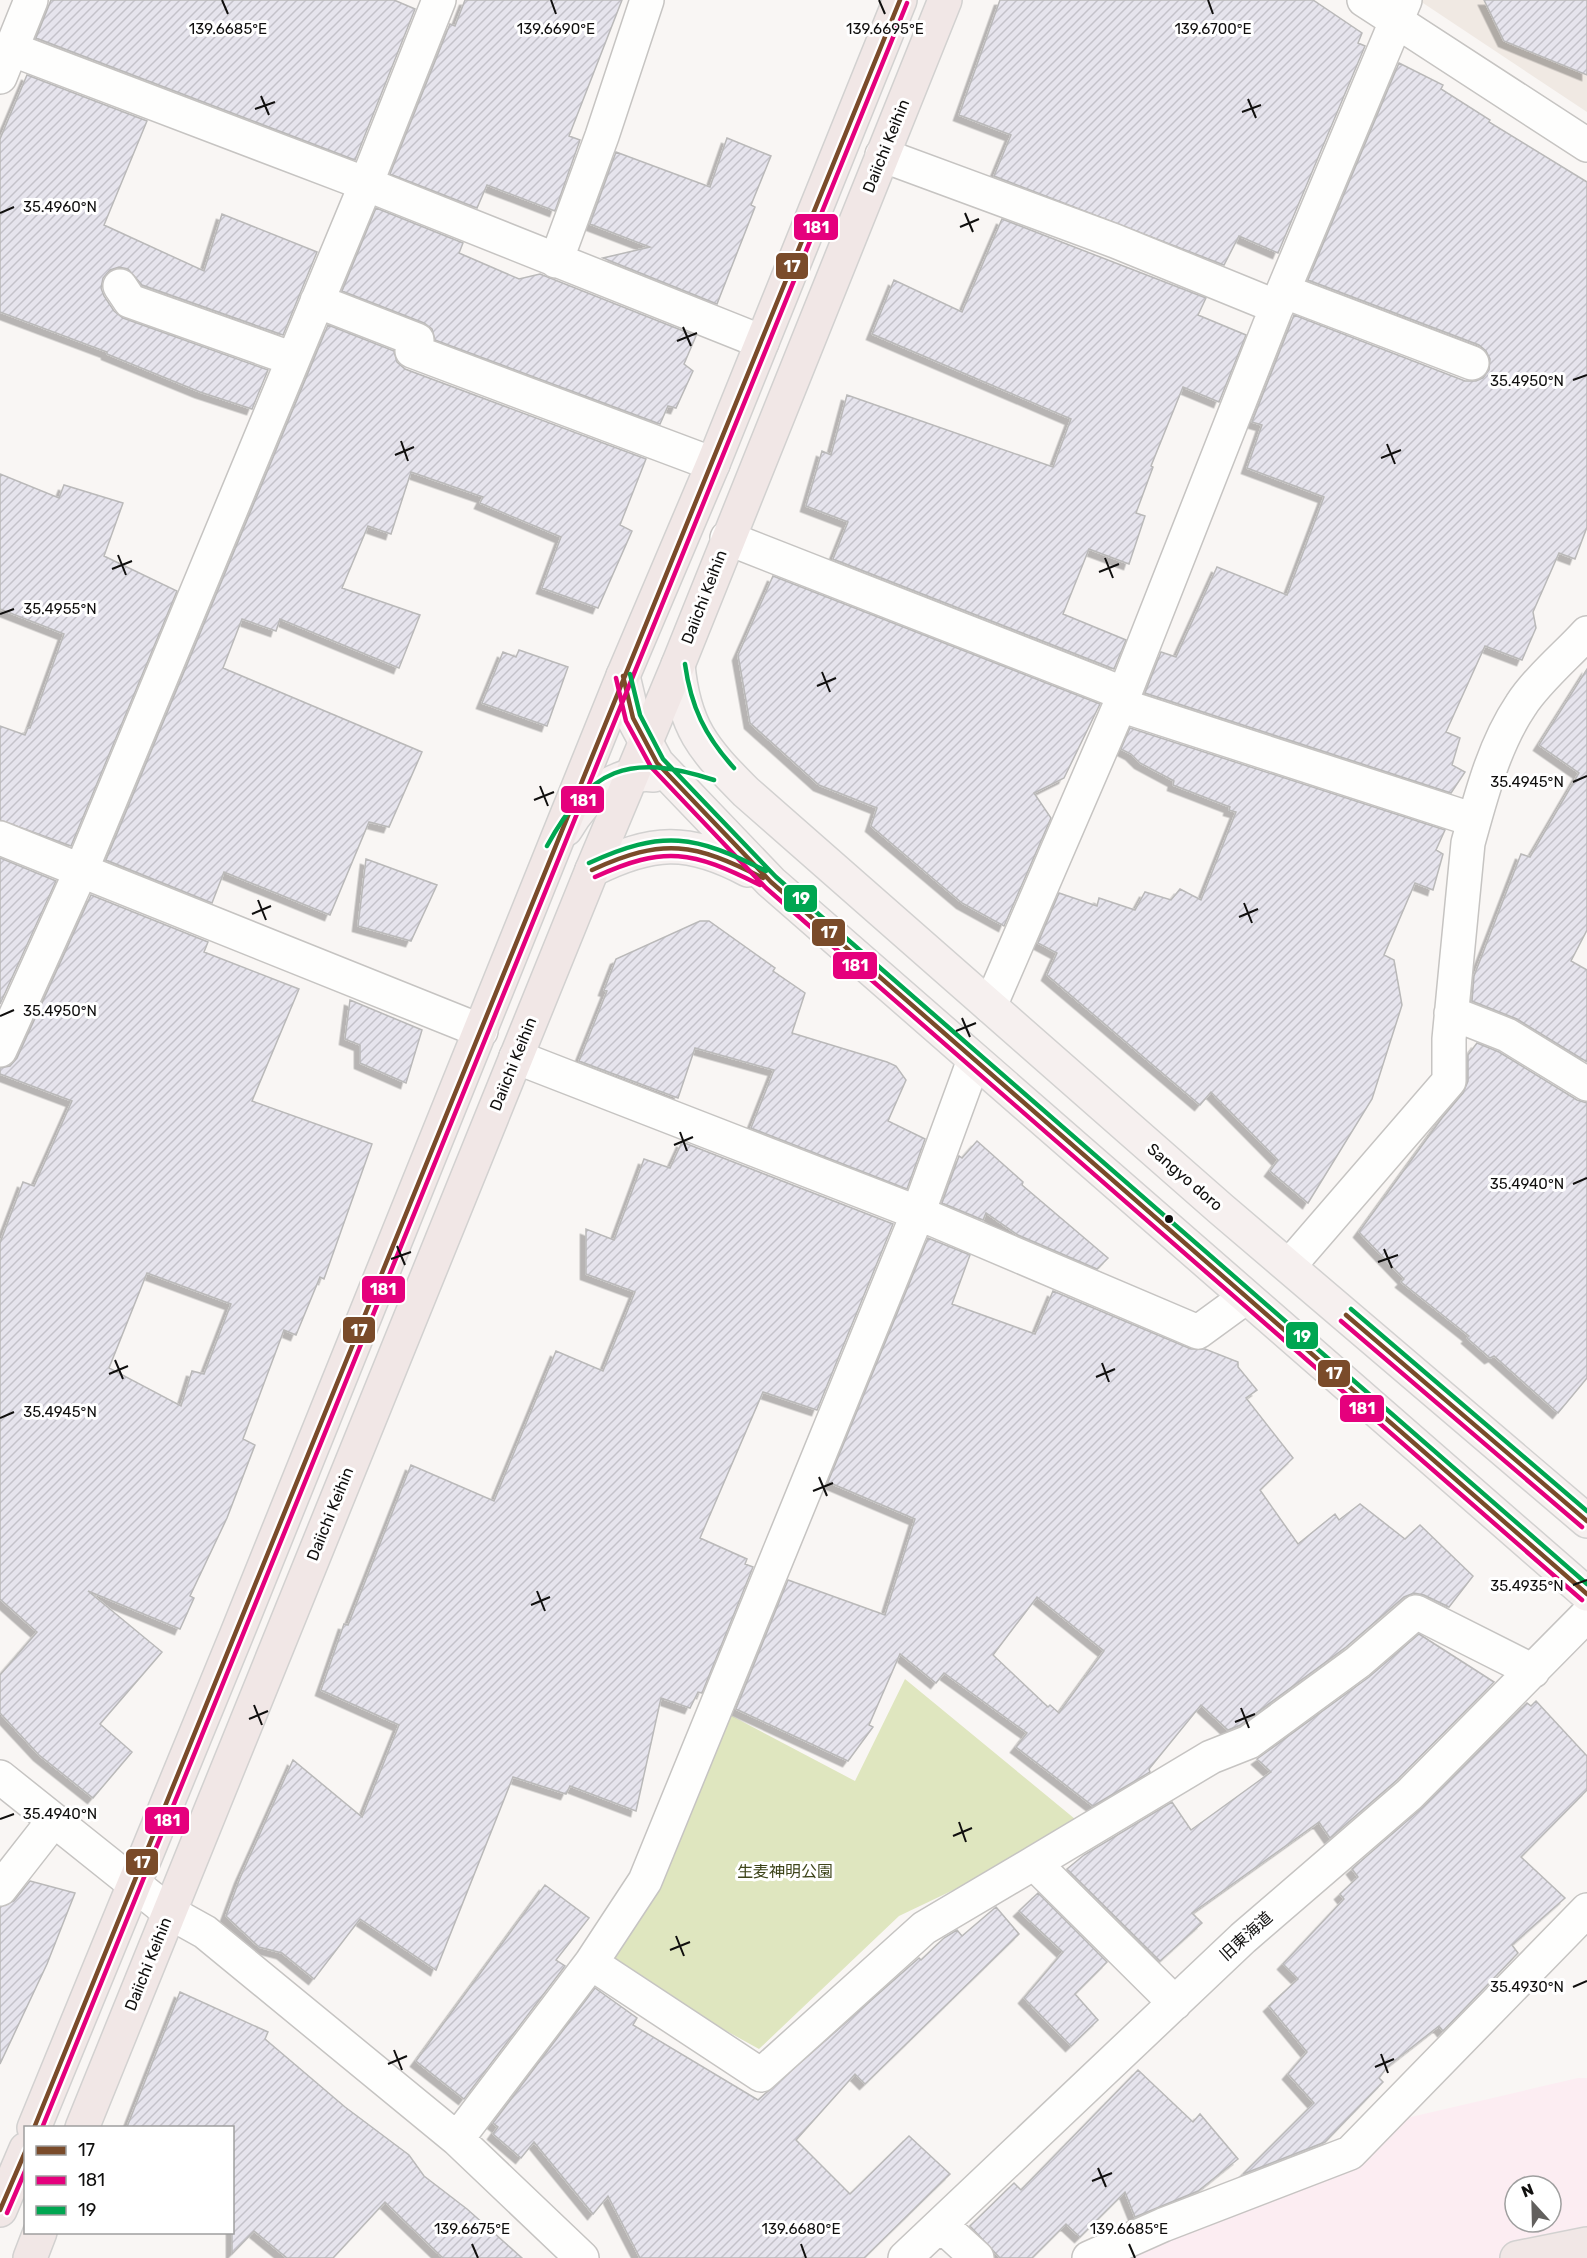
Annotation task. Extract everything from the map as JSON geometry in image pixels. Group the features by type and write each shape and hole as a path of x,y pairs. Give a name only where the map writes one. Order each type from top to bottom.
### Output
{"highway":[{"path":"34,2126 900,0"},
{"name":"Daiichi Keihin","path":"82,2126 592,870 678,665 727,538 945,0"},
{"path":"0,2210 24,2153"},
{"path":"30,2258 39,2234"},
{"path":"1517,2258 1587,2244"}],"main road":[{"name":"Sangyo doro","path":"678,665 681,693 690,723 707,750 746,792 1288,1266 1587,1521"},
{"path":"623,676 633,718 657,763 771,882 1587,1594"},
{"name":"Sangyo doro","path":"554,850 572,818 593,793 616,780 646,774 686,778 729,793 754,805 787,829"},
{"path":"592,870 651,846 700,849 722,857 771,882"}],"street":[{"path":"31,0 6,63 366,184 762,342"},
{"path":"0,1050 80,873 366,184 439,0"},
{"path":"556,261 602,136 647,0"},
{"path":"1365,0 1401,11 1587,145"},
{"path":"990,1006 1123,700 1280,299 1401,11"},
{"path":"882,155 1115,241 1472,363"},
{"path":"120,286 130,300 293,359"},
{"path":"317,301 417,340 412,351 713,464"},
{"path":"727,538 1123,700 1474,820"},
{"path":"1288,1266 1449,1080 1451,1013 1468,843 1474,820 1492,762 1521,704 1587,633"},
{"path":"0,838 80,873 481,1031"},
{"path":"1451,1013 1507,1035 1587,1084"},
{"path":"516,1057 918,1213 1198,1332 1246,1297"},
{"path":"457,2139 591,1963 645,1881 918,1213 974,1060"},
{"path":"591,1963 760,2075 924,1928 1211,1757 1249,1742 1358,1662 1416,1612 1533,1671"},
{"name":"旧東海道","path":"905,2258 1243,1938 1410,1794 1587,1615"},
{"path":"0,1777 134,1886 169,1912 205,1932 457,2139 582,2258"},
{"path":"0,1889 54,1820"},
{"path":"1034,1863 1175,2003"},
{"path":"1089,2258 1163,2225 1350,2153 1587,1910"},
{"path":"941,2225 977,2258"}],"shaded area":[{"path":"1587,0 1587,112 1420,1"},
{"path":"1578,2078 1587,2078 1587,2258 1116,2258 1398,2120"}],"green space":[{"name":"生麦神明公園","path":"905,1679 1075,1819 987,1874 899,1916 759,2049 627,1976 610,1954 728,1714 855,1781"}],"building":[{"path":"51,0 394,0 415,9 355,160 36,38"},
{"path":"465,0 622,0 569,136 580,140 555,211 487,185 477,208 390,174 450,24 455,26"},
{"path":"1000,0 1313,0 1362,33 1358,43 1365,46 1278,253 1239,236 1224,265 994,176 1011,135 959,115"},
{"path":"1484,0 1587,0 1587,75 1504,41"},
{"path":"1399,63 1443,85 1441,89 1490,120 1489,122 1587,182 1587,527 1575,559 1559,553 1533,612 1536,628 1522,660 1485,646 1446,732 1460,738 1452,765 1465,772 1451,793 1145,693 1161,652 1176,657 1217,567 1287,595 1324,497 1247,468 1262,425 1252,422 1294,315 1465,381 1476,381 1483,378 1489,370 1490,359 1479,345 1308,280"},
{"path":"27,75 147,121 104,225 204,271 222,214 317,252 283,335 142,285 128,269 119,267 110,270 103,278 101,288 104,296 114,311 123,318 268,370 252,409 200,392 107,354 107,352 0,312 0,139"},
{"path":"727,138 771,156 751,205 755,207 717,304 603,258 650,247 590,224 616,152 710,187"},
{"path":"376,208 463,243 459,253 519,279 540,274 696,336 684,364 693,371 676,408 668,406 660,424 435,340 432,329 424,323 342,291"},
{"path":"1002,219 1206,298 1198,315 1246,335 1219,402 1183,387 1151,466 1153,467 1136,513 1145,516 1129,564 1089,549 1063,614 1126,640 1114,669 833,559 848,522 806,506 822,451 831,455 847,395 1053,467 1071,419 872,334 894,280 962,312"},
{"path":"328,325 394,351 397,362 405,369 646,459 620,525 632,531 598,608 542,588 561,537 480,503 483,497 411,472 391,534 368,526 342,588 420,615 399,668 280,619 276,631 242,619 223,668 422,752 389,827 369,822 330,915 224,872 212,903 106,860"},
{"path":"0,474 59,498 64,485 123,503 104,556 177,591 71,846 0,820 0,726 25,735 30,728 64,634 0,609"},
{"path":"773,576 1100,704 1064,778 1034,793 1051,818 1004,926 962,903 871,826 877,808 819,785 750,723 738,655"},
{"path":"519,650 568,667 547,726 482,703 503,652 516,657"},
{"path":"1587,669 1587,930 1571,961 1587,970 1587,1062 1517,1019 1472,1001 1474,976 1521,854 1530,857 1579,773 1539,745"},
{"path":"1130,728 1445,830 1436,850 1443,854 1433,890 1415,883 1384,955 1394,960 1402,1005 1372,1099 1308,1203 1270,1171 1278,1160 1211,1092 1200,1105 1047,975 1057,953 1038,943 1059,893 1097,906 1099,898 1135,910 1145,892 1171,900 1180,889 1201,900 1236,812 1229,810 1230,807 1173,785 1174,781 1140,763 1131,754 1121,749"},
{"path":"0,858 56,881 0,1004"},
{"path":"366,859 437,885 411,941 358,926"},
{"path":"91,895 208,942 204,952 299,989 252,1101 372,1144 324,1279 320,1277 296,1335 284,1330 243,1439 255,1445 227,1518 190,1596 194,1598 180,1629 88,1591 162,1652 100,1724 132,1752 93,1798 39,1755 0,1713 0,1675 37,1632 0,1599 0,1243 23,1182 34,1186 72,1101 0,1074 0,1068 10,1066 17,1058","holes":["147,1273 231,1304 204,1374 192,1371 181,1406 109,1368"]},
{"path":"700,921 709,921 775,968 773,971 805,993 792,1033 896,1066 906,1080 888,1121 925,1139 907,1189 751,1128 774,1070 695,1048 678,1098 579,1061 607,991 604,990 616,959"},
{"path":"350,1000 422,1030 406,1083 360,1063 360,1045 345,1039"},
{"path":"1477,1043 1499,1052 1577,1100 1587,1103 1587,1378 1558,1413 1494,1356 1490,1358 1467,1338 1469,1336 1401,1282 1404,1279 1359,1232 1442,1118 1463,1093 1468,1081 1468,1055"},
{"path":"977,1141 1023,1182 1022,1185 1108,1258 1097,1269 1018,1235 986,1213 983,1220 942,1203 959,1156 962,1158"},
{"path":"682,1142 893,1224 817,1410 763,1392 700,1538 747,1559 745,1564 753,1567 702,1693 698,1692 690,1708 661,1698 636,1811 570,1786 566,1794 513,1777 436,1970 360,1919 314,1979 282,1953 259,1947 226,1916 240,1878 293,1760 362,1817 399,1725 321,1690 344,1624 348,1625 411,1465 494,1501 556,1351 603,1371 635,1292 586,1274 586,1229 614,1240 644,1159 670,1168"},
{"path":"928,1238 970,1255 952,1304 1035,1334 1053,1291 1191,1349 1205,1349 1238,1362 1238,1367 1257,1390 1246,1398 1293,1458 1260,1490 1298,1544 1335,1514 1339,1520 1360,1504 1405,1539 1420,1525 1473,1576 1449,1607 1424,1595 1414,1593 1404,1597 1346,1647 1240,1725 1228,1730 1201,1705 1149,1769 1150,1772 1093,1806 1016,1747 1027,1733 944,1673 936,1683 900,1654 869,1725 873,1727 848,1761 736,1709 788,1580 885,1615 915,1519 828,1482","holes":["1037,1597 1104,1651 1059,1713 1050,1705 1048,1707 993,1655"]},
{"path":"1419,1634 1494,1682 1397,1780 1330,1838 1319,1822 1192,1913 1202,1923 1160,1961 1067,1869 1084,1855 1172,1802 1191,1830 1271,1772 1257,1759 1369,1677"},
{"path":"1536,1701 1587,1756 1587,1790 1521,1857 1565,1898 1512,1945 1518,1953 1443,2031 1439,2026 1388,2066 1379,2078 1383,2082 1325,2142 1243,2174 1314,2103 1288,2074 1307,2052 1269,2006 1298,1979 1283,1964 1344,1899 1340,1894 1358,1877 1352,1869 1423,1807 1527,1703 1531,1706"},
{"path":"30,1881 75,1893 47,1964 0,2064 0,1907 14,1901"},
{"path":"545,1885 589,1918 556,1960 565,1966 464,2099 416,2061"},
{"path":"1038,1893 1107,1962 1075,1994 1098,2020 1071,2046 1024,1998 1063,1952 1019,1911"},
{"path":"996,1907 1019,1934 865,2084 855,2074 796,2140 850,2194 909,2136 950,2174 864,2258 640,2258 608,2196 593,2214 534,2142 521,2158 493,2134 498,2127 493,2123 595,1988 637,2018 633,2025 758,2100 919,1958 921,1960 944,1938 957,1930 962,1936"},
{"path":"180,1992 268,2032 265,2039 345,2107 409,2155 424,2176 467,2209 522,2258 443,2258 385,2202 333,2258 287,2258 254,2231 232,2254 234,2126 127,2126"},
{"path":"1138,2070 1193,2122 1200,2114 1238,2159 1198,2191 1135,2217 1125,2192 1080,2237 1066,2224 1032,2258 1000,2258 970,2226 1014,2183 1021,2190"}],"transit line":[{"name":"17","path":"35,2126 900,0"},
{"name":"181","path":"43,2126 907,3"},
{"name":"19","path":"685,664 691,694 701,720 715,744 734,768"},
{"name":"19","path":"630,674 640,715 663,759 776,877 1587,1584"},
{"name":"17","path":"623,676 633,718 657,763 771,882 1587,1594"},
{"name":"181","path":"616,678 626,721 651,767 766,888 1582,1600"},
{"name":"19","path":"547,846 579,799 596,783 614,773 635,768 658,768 714,780"},
{"name":"19","path":"589,863 638,845 659,841 679,841 719,850 766,871"},
{"name":"17","path":"592,870 639,852 679,848 717,857 763,878"},
{"name":"181","path":"595,877 641,860 678,856 715,865 760,885"},
{"name":"19","path":"1351,1309 1587,1511"},
{"name":"17","path":"1346,1315 1587,1521"},
{"name":"181","path":"1341,1321 1582,1527"},
{"name":"17","path":"0,2210 24,2155"},
{"name":"181","path":"7,2213 24,2174"}]}
